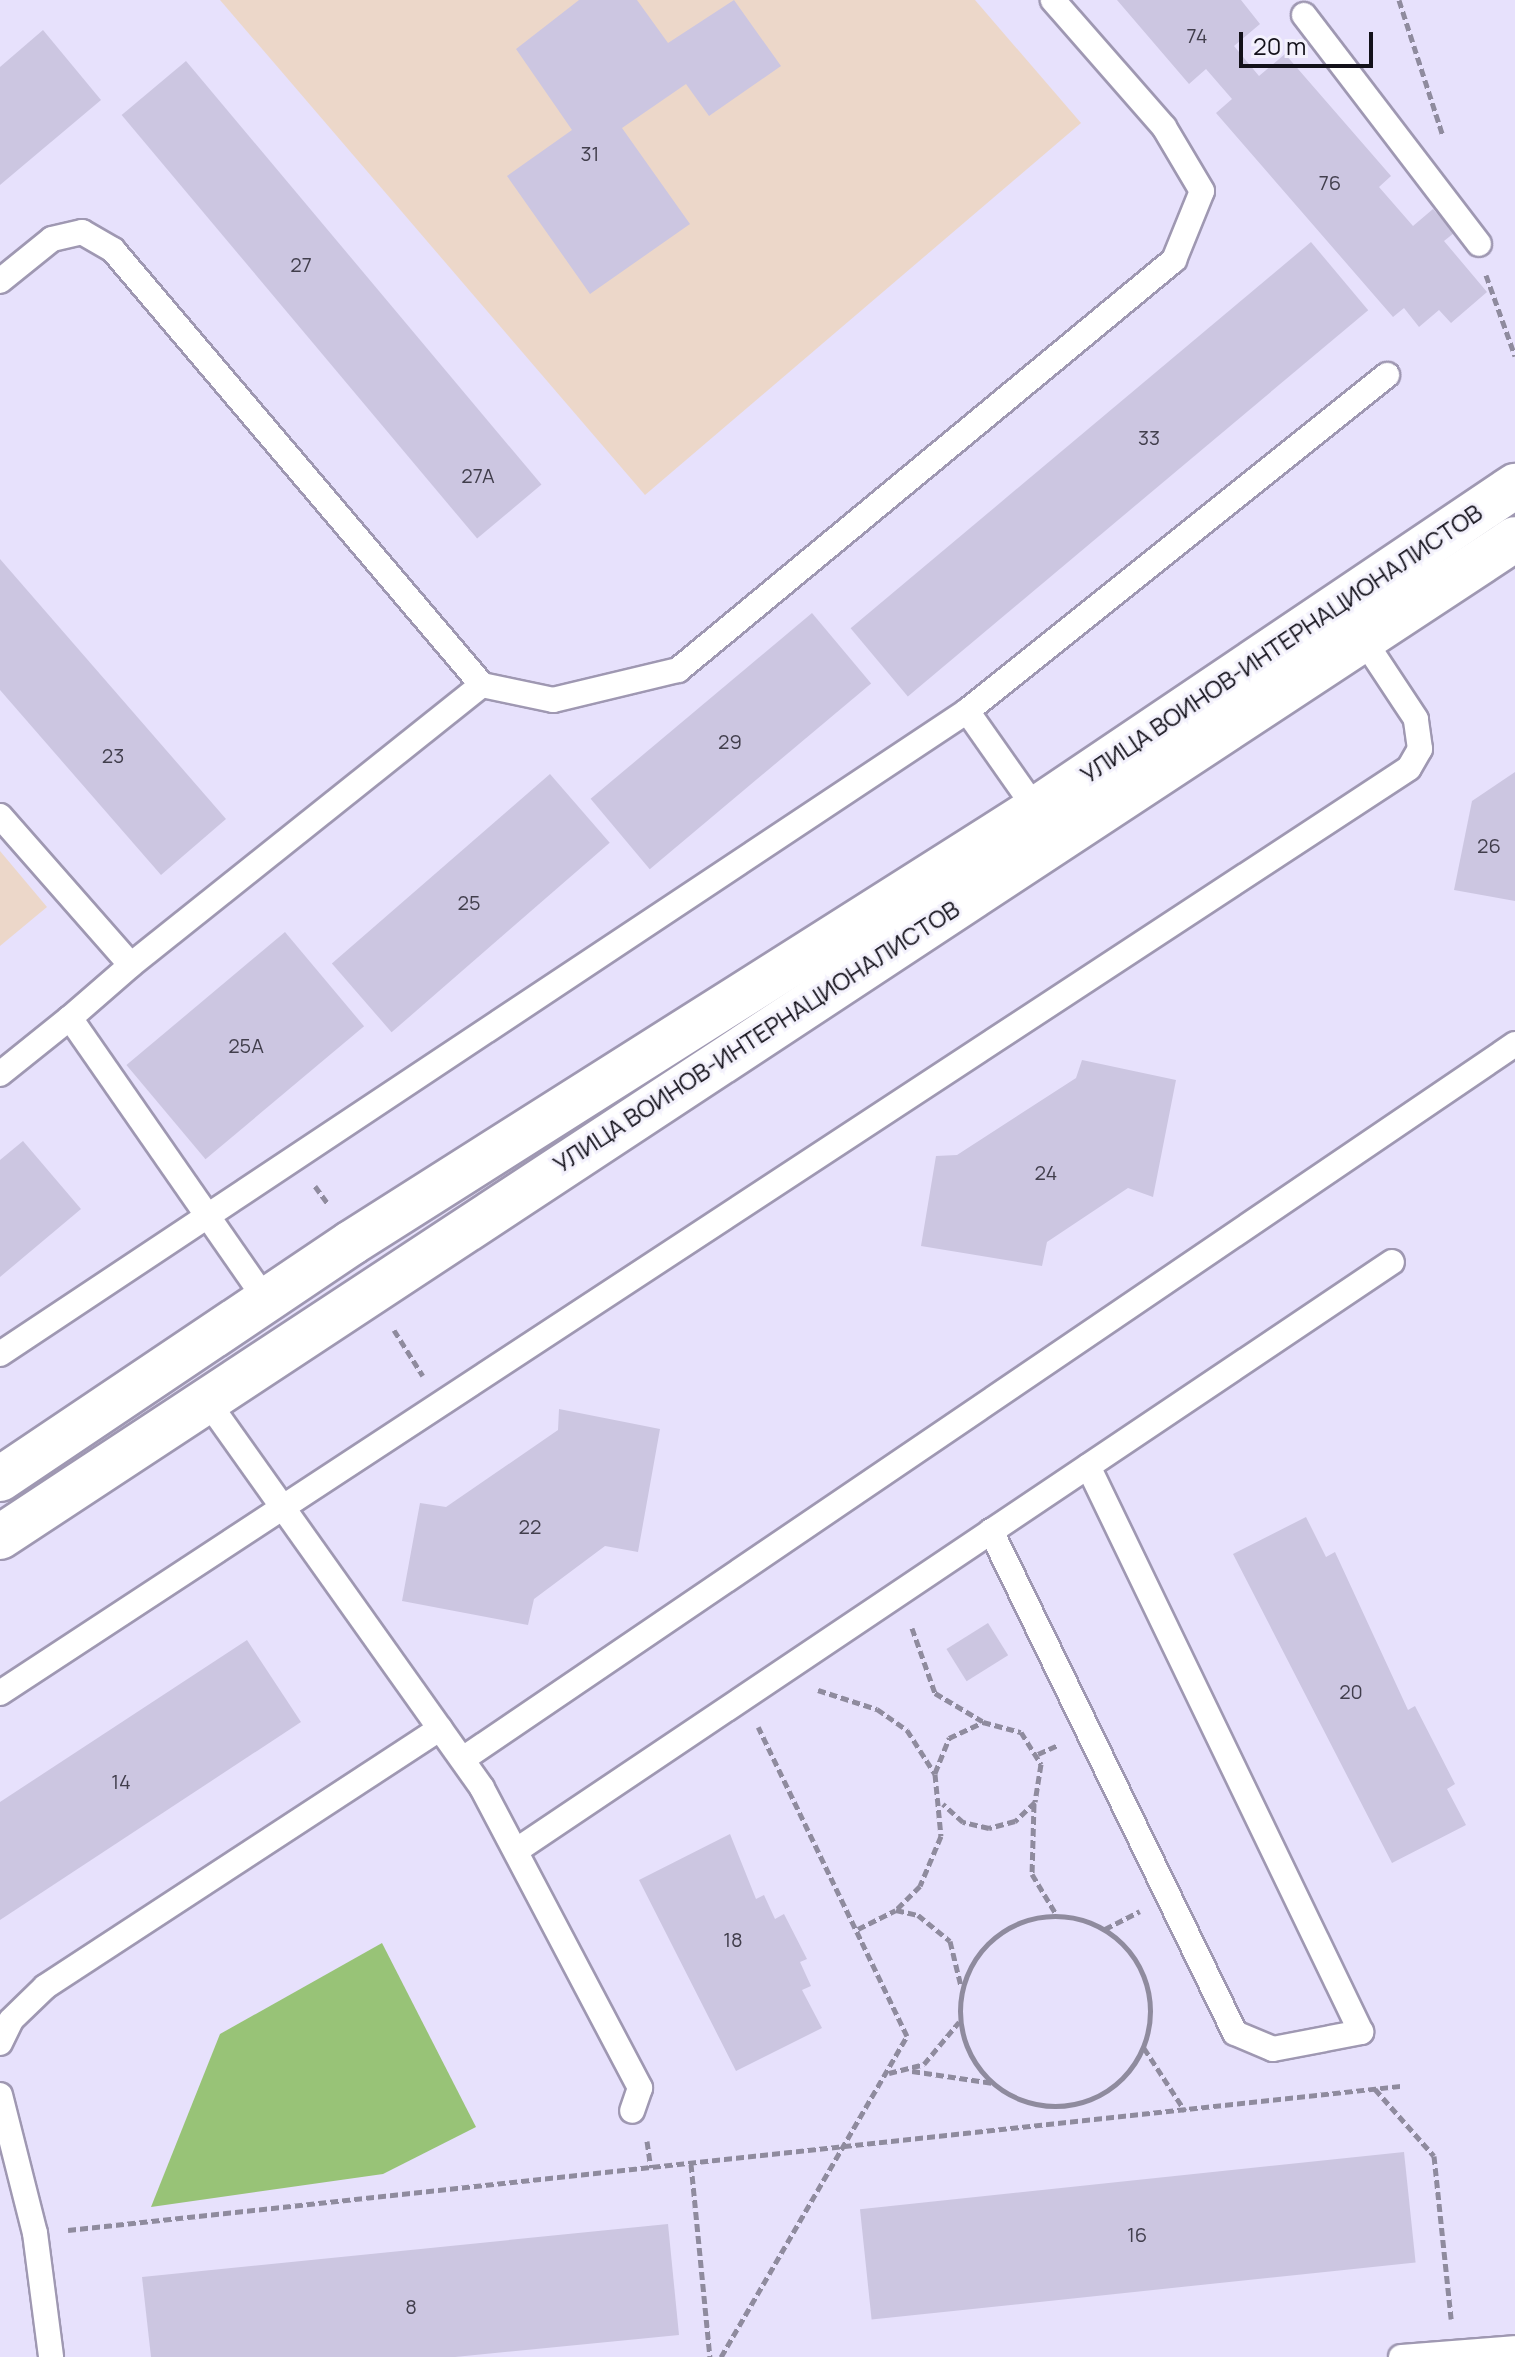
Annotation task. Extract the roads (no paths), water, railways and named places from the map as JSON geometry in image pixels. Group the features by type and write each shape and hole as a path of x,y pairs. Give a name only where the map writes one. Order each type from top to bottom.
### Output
{"main road":[{"name":"УЛИЦА ВОИНОВ-ИНТЕРНАЦИОНАЛИСТОВ","path":"0,1479 266,1300 1036,809 1515,486"},
{"name":"УЛИЦА ВОИНОВ-ИНТЕРНАЦИОНАЛИСТОВ","path":"0,1537 293,1340 1515,539"},
{"path":"266,1300 293,1340"},
{"path":"178,1360 205,1398"}],"lane":[{"path":"0,281 52,239 82,232 113,250 482,685 553,700 678,670 1174,260 1202,191 1164,127 1053,0"},
{"path":"1304,15 1479,244"},
{"path":"0,1354 967,711 1387,375"},
{"path":"0,1693 1409,768 1420,749 1416,719 1363,639"},
{"path":"0,1074 131,965 482,685"},
{"path":"967,711 1036,809"},
{"path":"0,816 131,965"},
{"path":"70,1018 266,1300"},
{"path":"463,1759 1515,1044"},
{"path":"517,1850 1392,1262"},
{"path":"205,1398 463,1759 517,1850 640,2088 632,2111"},
{"path":"991,1531 1235,2033 1273,2049 1361,2032 1088,1466"},
{"path":"0,2043 11,2020 45,1987 440,1729"},
{"path":"0,2095 35,2233 51,2357"},
{"path":"1401,2357 1515,2348"}]}
